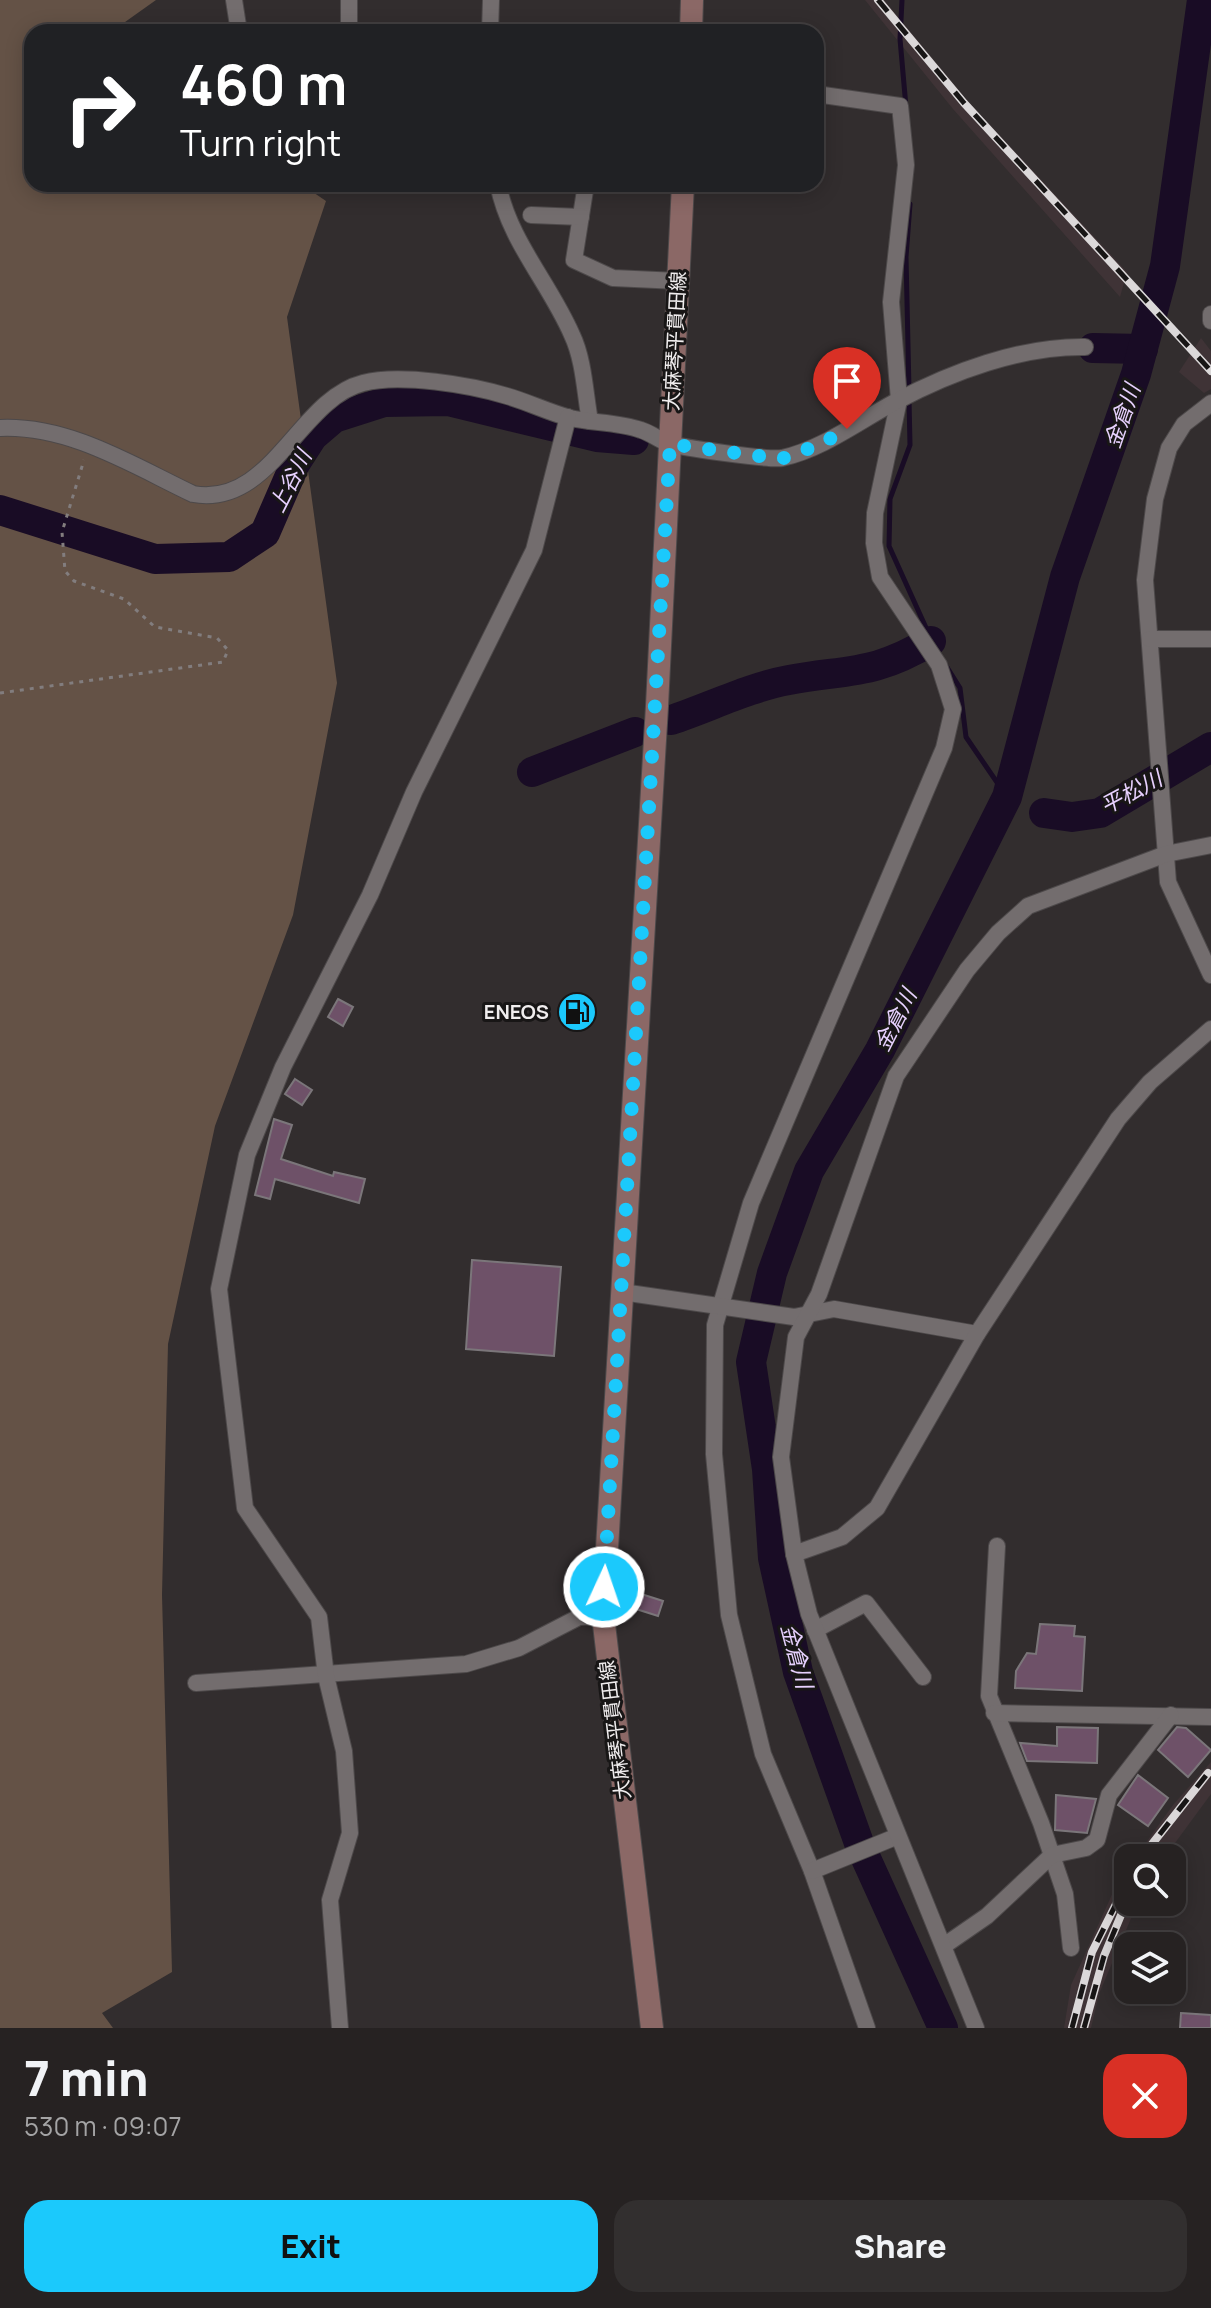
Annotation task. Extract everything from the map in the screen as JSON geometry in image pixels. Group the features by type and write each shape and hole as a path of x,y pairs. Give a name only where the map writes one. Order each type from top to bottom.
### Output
{"main road":[{"path":"691,24 692,0"},
{"name":"大麻琴平貫田線","path":"652,2028 603,1616 683,192"}],"street":[{"path":"234,0 238,24"},
{"path":"349,0 349,24"},
{"path":"490,24 491,0"},
{"path":"824,95 900,106 906,165 891,302 899,400 875,513 874,543 880,577 939,665 953,709 944,748 751,1203 725,1306 715,1325 714,1454 729,1615 763,1754 812,1871 867,2028"},
{"path":"500,192 504,213 519,245 542,276 574,338 590,421"},
{"path":"585,192 574,260 613,278 678,281"},
{"path":"531,215 581,217"},
{"path":"1211,314 1211,321"},
{"path":"0,428 25,427 89,445 193,494 209,497 228,494 257,475 334,399 362,383 448,384 505,395 568,417 640,430 670,444 781,459 821,444 899,400 1016,352 1048,346 1085,347"},
{"path":"1209,408 1184,424 1169,448 1155,499 1145,580 1168,882 1211,975"},
{"path":"340,2028 330,1900 350,1833 344,1751 326,1676 319,1617 245,1508 219,1289 247,1155 283,1067 370,895 414,792 534,550 568,417"},
{"path":"1150,639 1211,639"},
{"path":"976,2028 815,1630 794,1554 781,1457 800,1316 819,1294 896,1076 967,970 998,933 1028,906 1166,854 1211,845"},
{"path":"794,1554 842,1537 877,1508 977,1334 1118,1119 1150,1082 1211,1029"},
{"path":"622,1292 800,1316 834,1309 977,1334"},
{"path":"997,1546 989,1696 1065,1894 1071,1948"},
{"path":"815,1630 866,1603 923,1677"},
{"path":"196,1683 466,1664 519,1648 579,1617 603,1616"},
{"path":"994,1713 1211,1717"},
{"path":"945,1945 987,1916 1052,1855 1086,1848 1097,1840 1109,1795 1171,1715"},
{"path":"812,1871 898,1836"}],"path":[{"path":"0,693 223,662 228,650 217,638 155,627 124,599 74,581 65,571 62,532 89,445"}],"shaded area":[{"path":"0,0 156,0 122,24 24,24 24,192 313,192 326,201 287,317 337,683 293,915 215,1126 168,1344 162,1595 172,1972 102,2013 113,2028 0,2028"},
{"path":"865,0 884,0 966,99 1127,272 1120,297 953,109"},
{"path":"1201,338 1211,351 1211,389 1204,393 1179,372"},
{"path":"1211,1762 1211,1794 1174,1844 1145,1844 1173,1805"},
{"path":"1114,1890 1114,1916 1132,1916 1125,1932 1114,1932 1114,1959 1099,1994 1091,2028 1064,2028 1071,1985"}],"building":[{"path":"338,999 353,1007 343,1026 328,1017"},
{"path":"295,1079 312,1090 302,1105 285,1094"},
{"path":"274,1119 292,1125 281,1159 333,1176 334,1172 365,1179 359,1203 275,1179 270,1199 255,1195"},
{"path":"472,1260 561,1267 554,1356 466,1349"},
{"path":"638,1593 663,1601 658,1616 633,1608"},
{"path":"1040,1624 1075,1626 1074,1636 1085,1637 1082,1691 1015,1688 1016,1671 1027,1653 1036,1654"},
{"path":"1057,1727 1098,1728 1097,1763 1027,1761 1020,1743 1057,1746"},
{"path":"1177,1727 1186,1728 1211,1750 1188,1777 1158,1750"},
{"path":"1138,1775 1168,1798 1148,1826 1118,1805"},
{"path":"1056,1795 1096,1799 1087,1833 1055,1830"},
{"path":"1181,2013 1211,2015 1211,2028 1180,2028"}],"waterway":[{"path":"902,0 900,39 906,107"},
{"name":"金倉川","path":"943,2028 859,1843 798,1672 773,1558 767,1469 751,1362 772,1273 809,1171 880,1050 1007,797 1065,577 1136,374 1165,266 1202,0"},
{"path":"909,390 906,257 910,204"},
{"name":"上谷川","path":"1093,348 1143,349"},
{"path":"909,400 910,445 890,499 889,546 932,641"},
{"name":"上谷川","path":"0,510 155,559 229,557 265,533 295,464 313,436 334,418 384,402 448,401 597,437 634,440"},
{"path":"671,720 774,683 877,665 931,641"},
{"path":"945,664 960,688 966,737 1007,797"},
{"path":"532,772 635,732"},
{"name":"平松川","path":"1044,813 1072,817 1100,813 1211,747"}],"railway":[{"path":"878,0 964,103 1211,371"},
{"path":"1152,1844 1208,1773"},
{"path":"1072,2028 1092,1952 1114,1908"},
{"path":"1084,2028 1104,1956 1121,1916"}],"place":[{"name":"ENEOS","path":"577,1012"}],"route":[{"path":"604,1587 670,444 781,459 821,444 847,429"}]}
